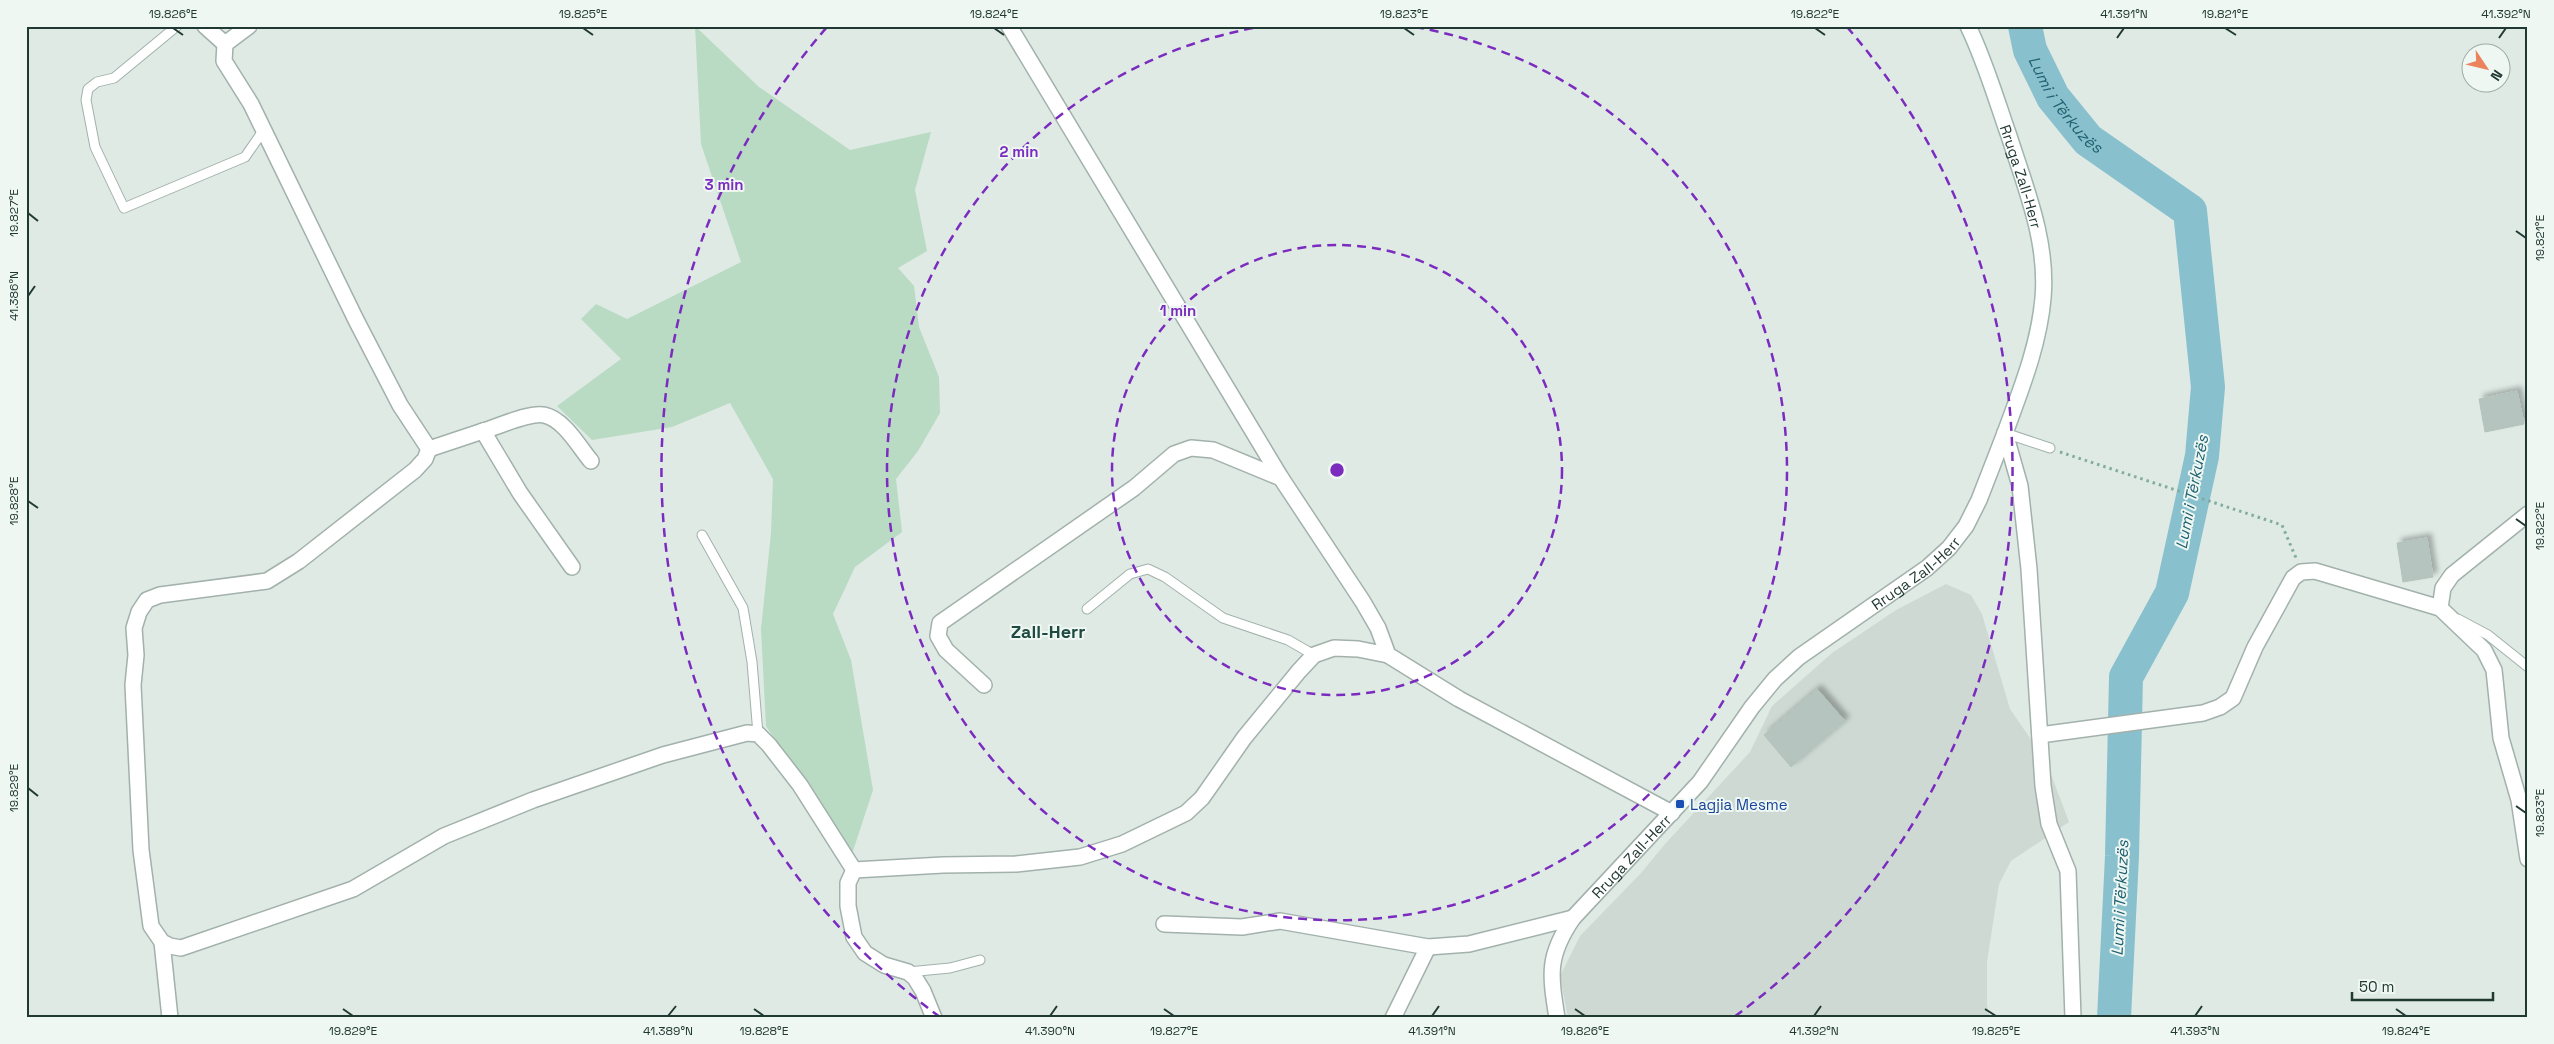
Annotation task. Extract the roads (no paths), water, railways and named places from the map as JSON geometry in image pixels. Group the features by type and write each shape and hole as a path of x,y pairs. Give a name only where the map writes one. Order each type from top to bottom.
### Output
{"street":[{"path":"205,26 225,44"},
{"path":"249,26 225,44 224,60 251,104 396,396 430,449"},
{"path":"1009,26 1281,478 1363,602 1378,628 1388,654"},
{"name":"Rruga Zall-Herr","path":"1557,1018 1552,982 1553,958 1560,938 1573,918 1700,782 1752,707 1775,679 1799,657 1927,568 1949,548 1966,526 1979,500 2005,433 2039,332 2043,296 2042,258 2037,222 1982,54 1968,26"},
{"path":"170,1018 162,942 151,926 141,850 133,685 136,655 134,628 138,612 147,600 160,595 267,581 305,556 415,470 426,459 430,449 520,419 543,415 556,421 591,461"},
{"path":"483,431 520,493 572,567"},
{"path":"2005,433 2020,486 2029,569 2040,735 2049,824 2068,871 2073,1018"},
{"path":"984,684 946,650 938,636 940,623 1134,488 1174,454 1191,448 1213,450 1281,478"},
{"path":"2440,608 2443,588 2452,575 2528,514"},
{"path":"2040,735 2203,713 2220,707 2233,698 2283,592 2292,578 2302,572 2315,572 2440,608 2484,650 2494,670 2501,738 2519,800 2528,859"},
{"path":"854,870 1025,863 1080,857 1122,844 1186,813 1202,798 1244,738 1299,671 1314,655 1334,648 1388,654 1412,672 1459,699 1672,813"},
{"path":"162,942 181,948 317,902 352,889 444,836 533,800 663,754 747,733 758,734 769,745 800,785 854,870"},
{"path":"854,870 848,883 848,906 854,937 865,953 884,965 908,972 923,991 934,1018"},
{"path":"1164,924 1242,927 1280,921 1428,947 1469,944 1573,918"},
{"path":"1393,1018 1428,947"}],"lane":[{"path":"176,26 114,78 96,82 88,89 86,100 96,147 124,208 245,157 263,131"},
{"path":"2005,433 2050,448"},
{"path":"702,535 743,608 752,662 758,734"},
{"path":"1087,609 1130,574 1148,568 1165,577 1223,618 1288,640 1314,655"},
{"path":"2440,608 2488,635 2528,667"},
{"path":"908,972 950,968 980,960"}],"waterway":[{"name":"Lumi i Tërkuzës","path":"2025,26 2030,50 2053,97 2088,140 2190,211 2208,387 2202,456 2172,593 2126,677 2122,856 2114,1018"}],"place":[{"name":"Lagjia Mesme","path":"1680,804"}],"district":[{"name":"Zall-Herr","path":"1048,631"}]}
